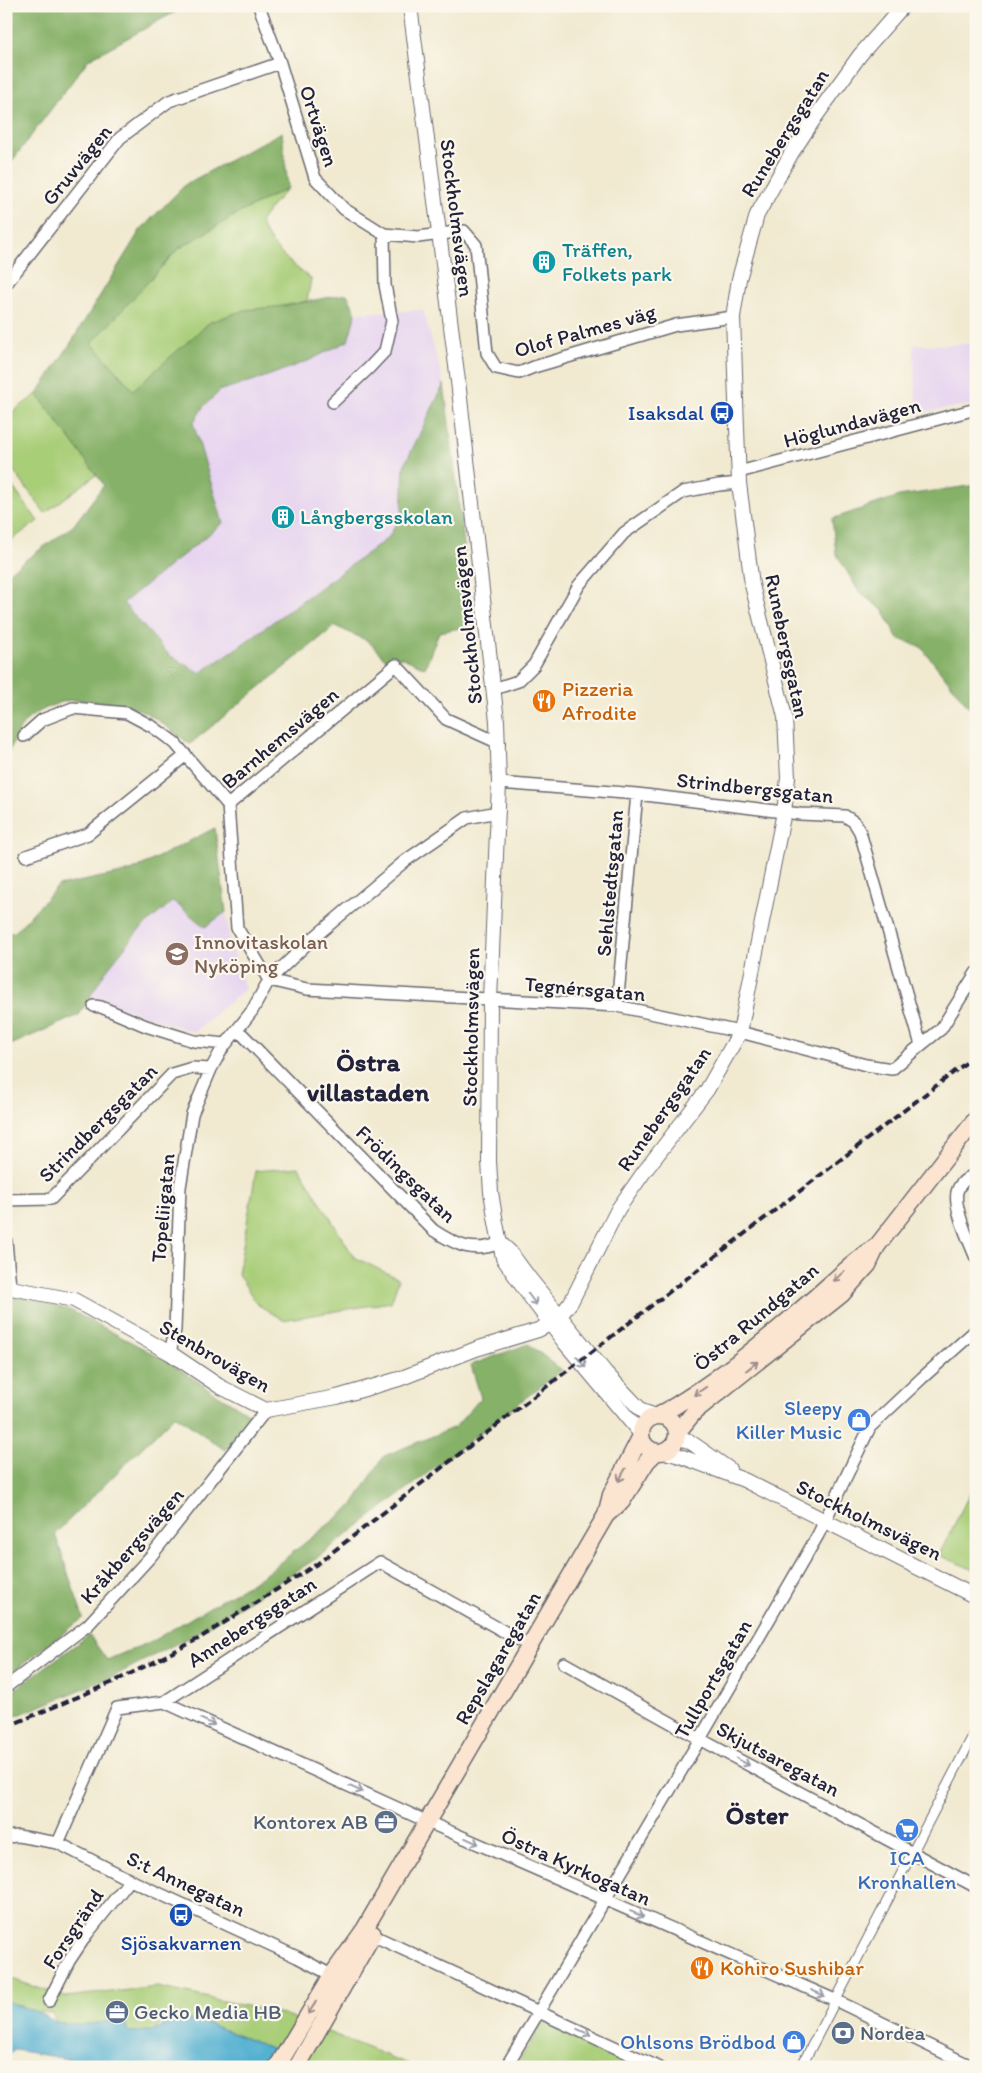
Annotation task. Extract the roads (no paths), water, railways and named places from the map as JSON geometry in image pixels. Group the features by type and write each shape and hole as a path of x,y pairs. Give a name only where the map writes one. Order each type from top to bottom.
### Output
{"main road":[{"name":"Östra Rundgatan","path":"677,1435 694,1412 842,1294 868,1265 877,1246 976,1119"},
{"name":"Östra Rundgatan","path":"657,1416 721,1376 803,1309 858,1259 877,1246"},
{"path":"657,1416 664,1417 673,1423 677,1435 673,1446 660,1452 645,1446 641,1435 644,1424 657,1416"},
{"name":"Repslagaregatan","path":"297,2067 308,2048 339,1979 364,1930 606,1515 611,1495 641,1435"},
{"name":"Repslagaregatan","path":"606,1515 622,1501 647,1461 660,1452"},
{"name":"Repslagaregatan","path":"277,2067 292,2041 372,1935 428,1822"}],"street":[{"name":"Ortvägen","path":"259,6 280,63 315,178 344,209 384,234 418,237 439,233"},
{"name":"Stockholmsvägen","path":"410,6 494,689 498,743 500,783 497,812 490,1000 490,1169 491,1192 500,1243"},
{"name":"Runebergsgatan","path":"555,1320 571,1302 618,1209 707,1090 740,1032 784,812 788,778 785,717 752,585 739,478 733,317 739,279 757,215 792,154 816,116 860,55 903,6"},
{"name":"Gruvvägen","path":"6,284 120,138 169,101 280,63"},
{"name":"Olof Palmes väg","path":"439,233 464,231 476,245 488,353 496,368 519,373 676,325 733,317"},
{"path":"333,402 385,351 392,321 385,285 384,234"},
{"name":"Höglundavägen","path":"494,689 518,680 534,665 579,586 624,533 682,492 719,485 976,409"},
{"name":"Barnhemsvägen","path":"269,980 237,928 228,805 396,665 446,719 498,743"},
{"path":"24,736 42,720 73,708 127,713 153,727 175,743 228,805"},
{"path":"26,856 88,834 186,755"},
{"name":"Strindbergsgatan","path":"500,783 637,794 784,812 845,816 857,826 921,1045"},
{"name":"Sehlstedtsgatan","path":"617,1006 637,794"},
{"path":"211,1069 226,1044 252,1010 269,980 311,940 405,860 467,818 497,812"},
{"path":"921,1045 941,1029 976,973"},
{"name":"Tegnérsgatan","path":"269,980 307,989 617,1006 740,1032 866,1065 892,1069 921,1045"},
{"path":"94,1006 102,1007 146,1026 194,1041 226,1044"},
{"name":"Frödingsgatan","path":"238,1030 433,1230 448,1240 466,1248 490,1247 500,1243"},
{"name":"Strindbergsgatan","path":"6,1200 51,1199 172,1074 192,1068 211,1069"},
{"name":"Topeliigatan","path":"170,1353 175,1330 180,1187 192,1114 211,1069"},
{"path":"976,1174 968,1178 958,1188 956,1198 976,1258"},
{"path":"6,1241 8,1287"},
{"path":"500,1243 510,1252 555,1320 641,1435"},
{"name":"Stenbrovägen","path":"8,1287 74,1300 170,1353 219,1386 266,1410 338,1397 399,1379 476,1350 538,1330 555,1320"},
{"path":"555,1320 642,1411 657,1416"},
{"name":"Tullportsgatan","path":"506,2067 700,1739 825,1522 870,1427 976,1330"},
{"name":"Kråkbergsvägen","path":"6,1687 88,1625 151,1556 266,1410"},
{"name":"Stockholmsvägen","path":"677,1435 689,1441 744,1480"},
{"name":"Stockholmsvägen","path":"660,1452 680,1456 744,1480 825,1522 924,1569 976,1597"},
{"name":"Annebergsgatan","path":"58,1843 117,1708 164,1702 380,1562 530,1646"},
{"name":"Skjutsaregatan","path":"564,1663 700,1739 976,1887"},
{"name":"Östra Kyrkogatan","path":"164,1702 428,1822 835,2000 973,2067"},
{"path":"801,2067 976,1730"},
{"name":"S:t Annegatan","path":"6,1837 18,1836 58,1843 130,1880 306,1961 339,1979"},
{"name":"Forsgränd","path":"49,2001 69,1961 86,1934 130,1880"},
{"path":"372,1935 658,2067"}],"water":[{"path":"6,2001 37,2012 56,2022 79,2025 125,2020 128,2032 153,2031 173,2018 212,2025 313,2065 323,2067 94,2067 90,2063 15,2050 6,2056"}],"railway":[{"path":"6,1727 111,1683 198,1639 317,1564 976,1055"}],"place":[{"name":"Träffen, Folkets park","path":"544,262"},
{"name":"Isaksdal","path":"722,413"},
{"name":"Långbergsskolan","path":"283,517"},
{"name":"Pizzeria Afrodite","path":"544,701"},
{"name":"Innovitaskolan Nyköping","path":"177,954"},
{"name":"Sleepy Killer Music","path":"859,1420"},
{"name":"Kontorex AB","path":"386,1822"},
{"name":"ICA Kronhallen","path":"907,1830"},
{"name":"Sjösakvarnen","path":"181,1915"},
{"name":"Kohiro Sushibar","path":"702,1968"},
{"name":"Gecko Media HB","path":"117,2012"},
{"name":"Nordea","path":"843,2033"},
{"name":"Ohlsons Brödbod","path":"794,2042"}],"district":[{"name":"Östra villastaden","path":"368,1077"},
{"name":"Öster","path":"757,1815"}]}
